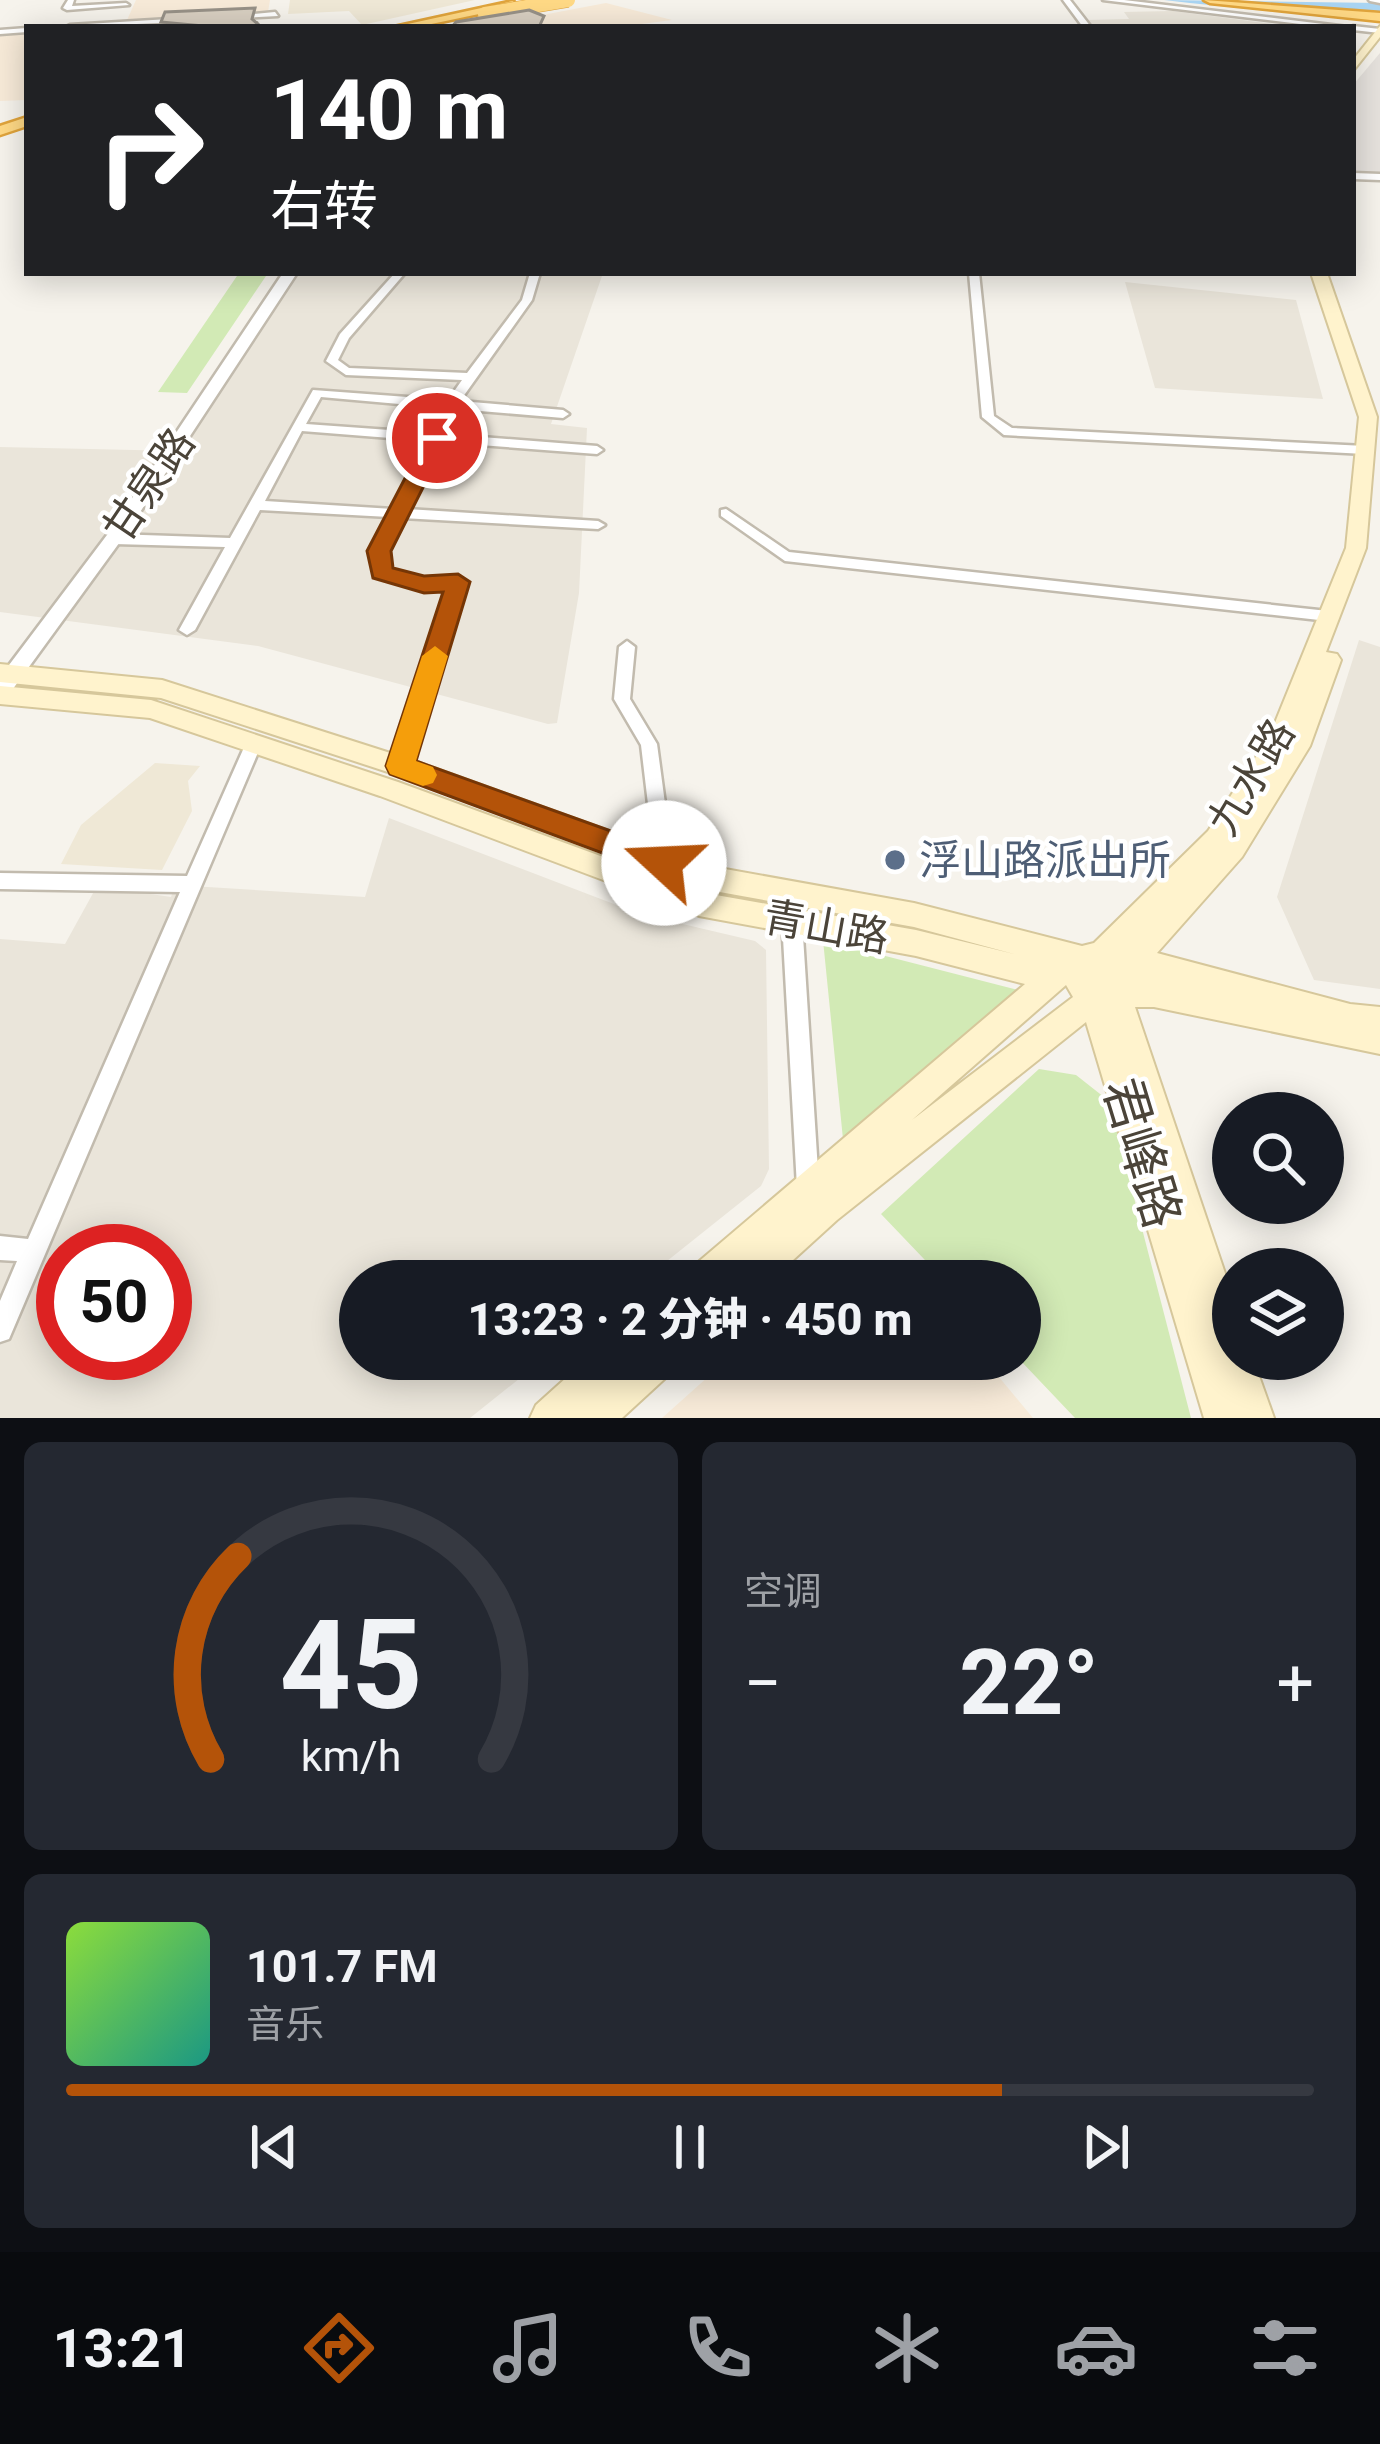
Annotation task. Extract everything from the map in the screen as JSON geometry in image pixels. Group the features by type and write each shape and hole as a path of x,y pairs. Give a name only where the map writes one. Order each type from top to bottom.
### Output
{"highway":[{"path":"444,24 520,0"},
{"path":"397,24 530,0"},
{"path":"494,7 548,0"},
{"path":"494,7 565,0"},
{"path":"446,24 565,0"},
{"path":"1210,0 1380,15"},
{"path":"1254,0 1380,15"}],"main road":[{"path":"1356,68 1380,30"},
{"path":"1356,69 1380,41"},
{"name":"九水路","path":"767,1260 1101,975 1216,839 1282,738 1355,548 1373,458 1368,417 1320,276"},
{"path":"1330,276 1380,416"},
{"path":"1101,975 1233,849 1298,746 1370,552 1373,458"},
{"name":"青山路","path":"3,684 151,709 699,904 916,943 1040,974 1101,975 1380,1021"},
{"name":"青山路","path":"3,684 163,688 400,766 703,877 914,915 1154,993 1380,1039"},
{"name":"九水路","path":"725,1260 808,1186 1101,975"},
{"name":"君峰路","path":"1101,975 1212,1292"},
{"name":"君峰路","path":"1101,975 1101,1020 1223,1418"},
{"path":"549,1418 592,1380"},
{"path":"594,1418 636,1380"},
{"name":"君峰路","path":"1242,1380 1255,1418"}],"street":[{"path":"71,0 67,8 127,2 119,24 186,20"},
{"path":"277,0 277,24"},
{"path":"1066,0 1085,24"},
{"path":"1106,0 1318,24"},
{"path":"231,16 275,14"},
{"name":"甘泉路","path":"3,684 114,539 288,276"},
{"path":"398,276 386,295 338,339 332,361 346,371 471,377"},
{"path":"400,766 458,582 424,585 381,573 379,551 453,404 527,300 534,276"},
{"path":"974,276 988,417 1009,432 1373,458"},
{"path":"187,630 317,392 563,414"},
{"path":"298,427 597,450"},
{"path":"256,505 598,525"},
{"path":"726,513 785,556 1328,616"},
{"path":"114,539 235,543"},
{"path":"627,647 622,699 649,744 664,863"},
{"path":"0,1330 254,743"},
{"path":"0,881 193,884"},
{"path":"792,920 808,1186"},
{"path":"0,1248 34,1251"}],"shaded area":[{"path":"136,0 270,0 268,12 127,20"},
{"path":"290,0 475,0 367,24 349,11 288,14"},
{"path":"606,3 672,20 642,24 495,24"},
{"path":"1173,11 1268,24 1091,24 1088,20 1129,19 1124,12"},
{"path":"24,32 24,100 0,101 0,34"},
{"path":"1380,53 1380,176 1356,175 1356,81"},
{"path":"296,276 602,276 551,424 587,428 579,593 557,723 258,646 0,612 0,447 179,451"},
{"path":"1125,282 1296,300 1323,399 1155,388"},
{"path":"1359,640 1380,647 1380,989 1314,980 1277,897"},
{"path":"155,763 200,766 188,781 192,811 162,870 61,864 81,825"},
{"path":"389,818 640,914 755,941 766,950 769,1169 761,1186 668,1260 339,1260 339,1380 518,1380 470,1418 0,1418 0,939 65,944 97,886 171,897 175,885 365,897"},
{"path":"705,1380 1001,1380 1033,1418 662,1418"}],"green space":[{"path":"237,276 266,276 187,393 158,392"},
{"path":"823,940 1037,995 844,1149"},
{"path":"1039,1069 1076,1075 1109,1101 1191,1418 1075,1418 1039,1380 1041,1260 925,1260 881,1214"}],"water":[{"path":"1164,0 1380,3 1380,22 1190,3"}],"building":[{"path":"255,8 252,19 258,24 161,22 165,12"},
{"path":"529,10 544,16 540,24 456,22"}],"slow traffic":[{"path":"423,775 400,766 435,656"}],"place":[{"name":"浮山路派出所","path":"895,860"}],"route":[{"path":"437,438 379,551 381,573 424,585 458,582 400,766 664,863"}]}
